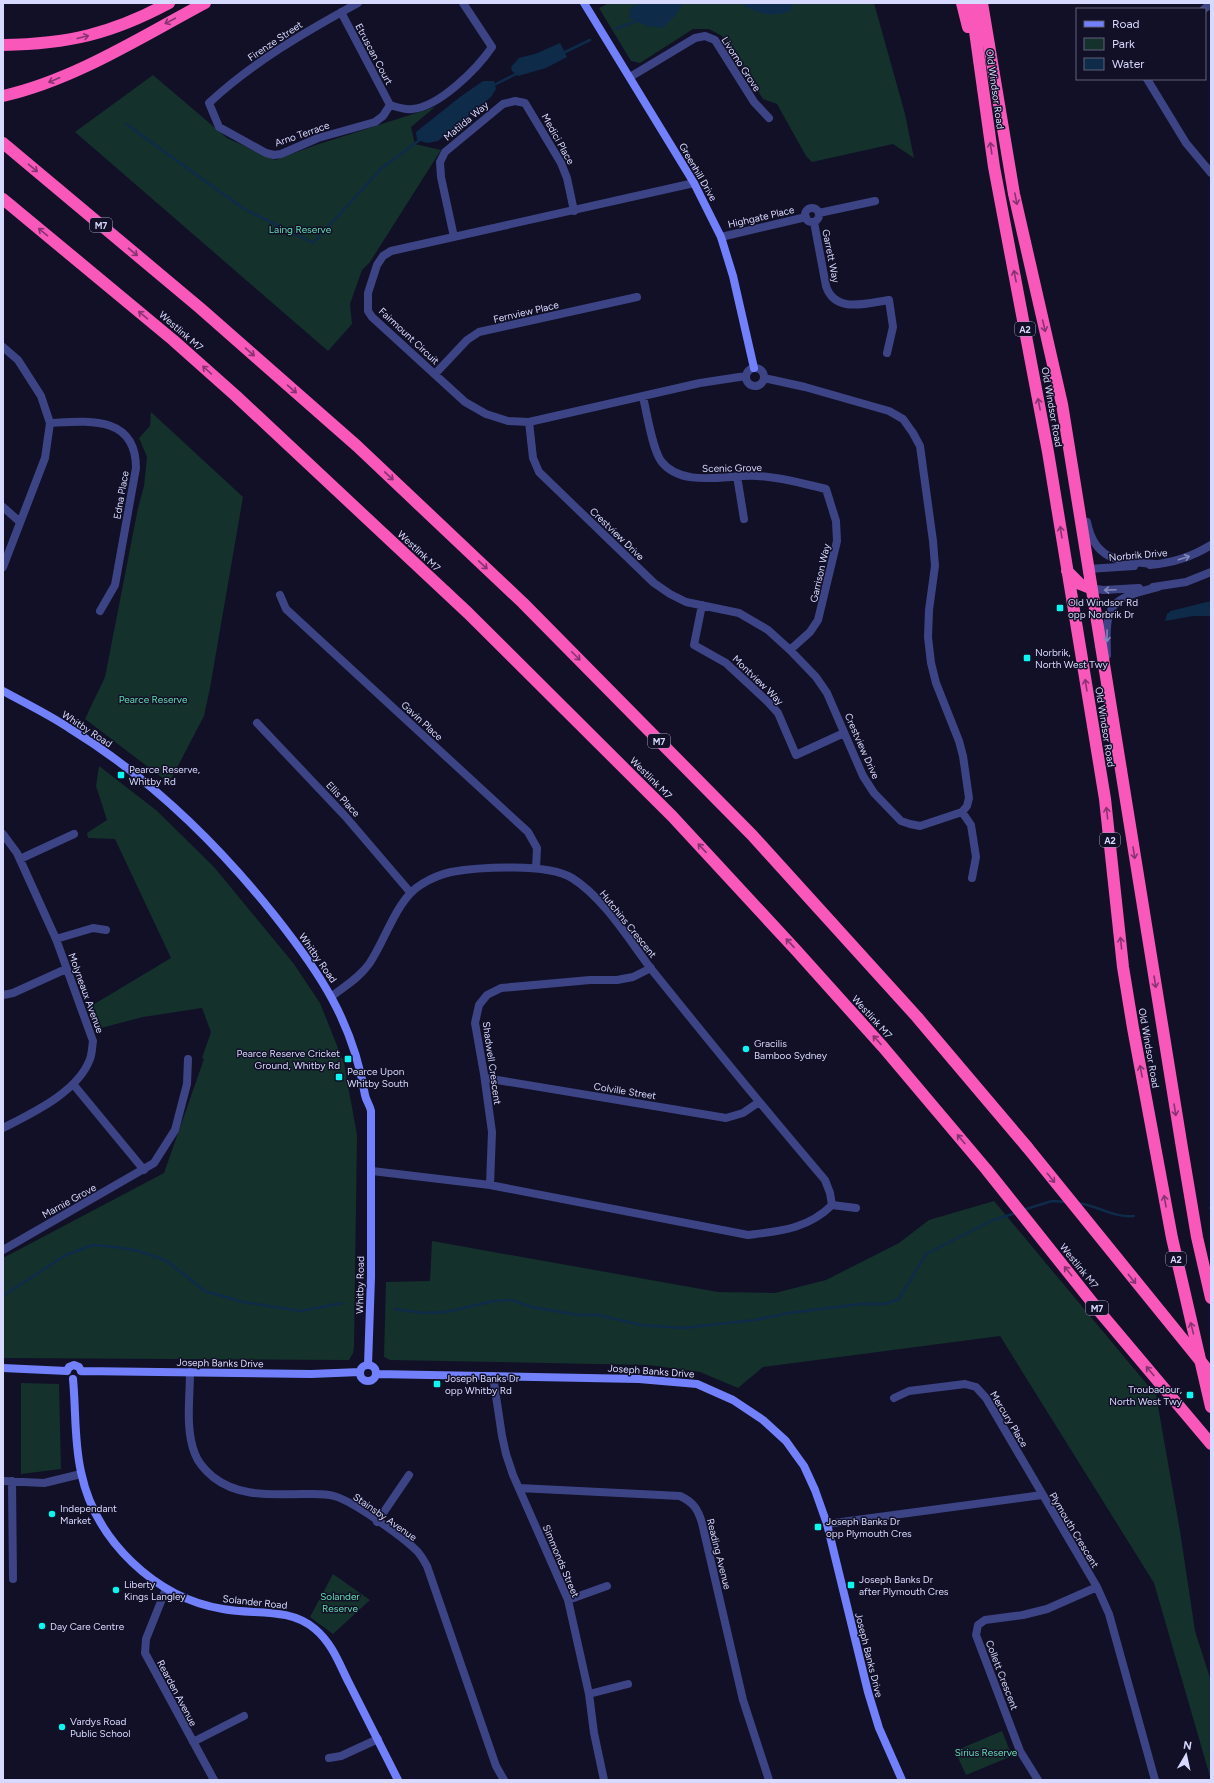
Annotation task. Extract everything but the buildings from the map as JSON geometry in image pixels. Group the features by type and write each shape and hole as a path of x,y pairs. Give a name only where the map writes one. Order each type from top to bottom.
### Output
{"highway":[{"path":"3,45 39,44 74,39 109,31 138,19 169,3"},
{"path":"6,96 35,87 88,64 205,3"},
{"path":"962,3 982,88"},
{"name":"Old Windsor Road","path":"971,3 994,167 1040,405 1105,799 1123,968 1133,1028 1172,1238 1211,1407"},
{"name":"Old Windsor Road","path":"982,3 1016,201 1062,404 1090,588 1197,1237 1211,1298"},
{"path":"989,3 996,78"},
{"name":"M7","path":"3,143 200,308 357,446 523,603 752,835 917,1017 1026,1147 1211,1374"},
{"name":"Westlink M7","path":"3,199 173,340 236,396 468,613 672,816 842,1001 986,1169 1099,1311 1211,1444"},
{"path":"1067,571 1088,569"},
{"path":"1067,571 1080,584 1090,588"},
{"path":"1197,1237 1211,1279"}],"street":[{"name":"Firenze Street","path":"209,103 225,88 298,36 358,3"},
{"path":"390,105 402,109 413,109 439,100 482,62 492,47 463,3"},
{"name":"Greenhill Drive","path":"586,3 694,183 721,237 733,276 754,368"},
{"name":"Etruscan Court","path":"341,12 390,105"},
{"name":"Livorno Grove","path":"630,77 695,38 700,36 710,37 719,45 754,102 769,118"},
{"path":"1148,80 1186,143 1211,173"},
{"name":"Matilda Way","path":"454,237 441,177 440,162 445,152 503,104 515,101 525,103"},
{"name":"Arno Terrace","path":"209,103 219,127 266,153 274,155 281,154 318,138 375,122 383,116 390,105"},
{"name":"Medici Place","path":"525,103 561,163 567,178 574,210"},
{"name":"Fairmount Circuit","path":"694,183 391,251 383,256 377,265 367,299 368,311 372,317 465,402 486,414 508,421 529,422 643,397 700,382 746,376"},
{"path":"819,213 875,201"},
{"path":"809,209 816,209 819,213 819,218 814,222 809,221 806,217 806,212 809,209"},
{"name":"Highgate Place","path":"721,237 806,217"},
{"name":"Garrett Way","path":"814,222 826,286 828,293 833,299 848,305 889,300 893,327 887,353"},
{"name":"Fernview Place","path":"435,374 467,340 479,332 637,297"},
{"path":"3,347 18,360 41,396 50,423 45,458 3,567"},
{"path":"754,368 762,371 764,378 762,384 756,386 748,382 746,376 749,371 754,368"},
{"path":"764,378 805,387 889,411 903,419 920,446 935,566 929,610 928,637 931,663 936,683 959,741 963,756 969,798 967,806 962,812 971,825 976,857 972,878"},
{"name":"Scenic Grove","path":"643,397 656,450 661,462 670,470 683,476 698,478 757,476 780,479 826,489"},
{"path":"1062,404 1089,533 1093,542 1103,554 1112,558 1155,564"},
{"name":"Edna Place","path":"50,423 88,421 112,426 129,438 135,451 136,468 115,585 100,611"},
{"name":"Crestview Drive","path":"529,422 533,458 539,472 654,583 670,594 686,602 739,613 749,618 768,630 816,677 827,693 863,776 874,793 901,821 920,826 962,812"},
{"path":"737,476 744,519"},
{"name":"Garrison Way","path":"790,650 810,632 818,620 837,541 836,521 826,489"},
{"path":"3,507 20,522"},
{"name":"Norbrik Drive","path":"1088,569 1155,564 1182,559 1195,555 1211,545"},
{"path":"1109,704 1107,625 1110,611 1118,600 1158,587 1186,582 1211,572"},
{"path":"1090,588 1103,590 1158,587"},
{"name":"Gavin Place","path":"280,595 286,609 528,832 537,848 536,868"},
{"name":"Montview Way","path":"702,605 694,645 726,663 768,702 778,713 796,755 844,734"},
{"name":"Whitby Road","path":"3,691 69,727 136,774 182,814 224,855 250,885 309,960 332,996 354,1047 365,1097 370,1105 372,1171 368,1365"},
{"name":"Ellis Place","path":"257,723 345,816 410,892"},
{"name":"Molyneaux Avenue","path":"3,834 20,859 56,939 93,1041 90,1058 85,1070 73,1084 35,1111 3,1128"},
{"path":"20,859 74,834"},
{"name":"Hutchins Crescent","path":"332,996 352,982 369,964 410,892 423,883 450,873 470,870 536,868 553,871 571,877 589,892 607,911 759,1102 825,1180 830,1193 832,1205"},
{"path":"56,939 93,928 106,930"},
{"path":"3,995 13,993 66,968"},
{"name":"Shadwell Crescent","path":"490,1185 492,1132 485,1078 475,1023 479,1005 487,995 501,988 590,980 617,980 633,977 651,968"},
{"name":"Marnie Grove","path":"3,1250 154,1163 175,1130 187,1084 188,1059"},
{"name":"Colville Street","path":"485,1078 726,1118 743,1113 759,1102"},
{"path":"73,1084 144,1170"},
{"path":"372,1171 490,1185 748,1235 778,1232 814,1220 832,1205 856,1208"},
{"path":"74,1365 79,1367 81,1371 78,1377 73,1379 67,1372 69,1367 74,1365"},
{"path":"368,1365 374,1367 376,1374 373,1379 367,1381 362,1379 360,1372 361,1368 368,1365"},
{"path":"3,1368 67,1372"},
{"name":"Joseph Banks Drive","path":"81,1371 311,1374 360,1372"},
{"name":"Stainsby Avenue","path":"190,1372 190,1427 192,1447 200,1463 220,1483 230,1488 254,1494 323,1493 335,1496 351,1504 418,1552 427,1566 496,1766 504,1780"},
{"name":"Joseph Banks Drive","path":"376,1374 639,1379 697,1384 704,1386 745,1407 763,1420 786,1441 810,1477 827,1524 868,1692 879,1728 902,1780"},
{"name":"Simmonds Street","path":"493,1376 506,1454 519,1488 568,1600 590,1694 594,1733 604,1780"},
{"name":"Solander Road","path":"73,1379 76,1442 81,1474 97,1517 115,1543 132,1562 166,1589 201,1605 237,1612 279,1613 290,1615 300,1619 316,1630 333,1650 398,1780"},
{"name":"Mercury Place","path":"894,1398 909,1391 965,1384 976,1387 986,1398 1042,1495"},
{"path":"3,1482 12,1481 44,1483 81,1474"},
{"path":"377,1522 409,1475"},
{"path":"12,1481 13,1579"},
{"name":"Reading Avenue","path":"519,1488 680,1496 694,1504 702,1523 743,1700 769,1780"},
{"name":"Plymouth Crescent","path":"827,1524 1042,1495 1096,1587 1109,1614 1156,1780"},
{"path":"568,1600 607,1586"},
{"name":"Collett Crescent","path":"1038,1780 1020,1751 976,1635 978,1625 985,1620 1023,1615 1047,1609 1096,1587"},
{"name":"Rearden Avenue","path":"166,1589 146,1639 145,1653 214,1780"},
{"path":"590,1694 628,1684"},
{"path":"193,1742 244,1716"},
{"path":"329,1758 341,1756 378,1739"}],"green space":[{"path":"609,3 874,3 905,114 914,158 893,144 812,162 806,156 777,104 763,99 722,36 709,29 693,29 640,63 631,61 599,8"},
{"name":"Laing Reserve","path":"153,75 227,138 275,160 316,145 435,107 411,127 415,144 441,150 370,262 362,270 350,304 352,324 328,351 75,132"},
{"name":"Pearce Reserve","path":"151,412 243,497 204,716 169,783 85,719 105,677 138,508 144,486 147,457 139,438 150,426"},
{"path":"99,766 156,810 214,867 294,964 320,1003 344,1063 357,1135 354,1347 353,1353 349,1360 3,1358 3,1258 164,1173 204,1059 202,1058 211,1032 202,1008 143,1017 101,1028 91,1006 171,958 115,839 88,838 87,833 107,820 96,786"},
{"path":"994,1201 1156,1395 1180,1531 1195,1631 1211,1681 1211,1780 1154,1583 1000,1336 763,1367 738,1388 700,1372 648,1365 390,1360 384,1357 386,1282 430,1281 432,1241 718,1292 775,1293 826,1280 899,1243 929,1220"},
{"path":"21,1383 59,1384 61,1469 21,1474"},
{"name":"Solander Reserve","path":"333,1574 370,1600 333,1634 310,1617"},
{"name":"Sirius Reserve","path":"1002,1731 1012,1756 966,1775 955,1751"}],"water":[{"path":"641,3 682,3 682,5 676,15 663,28 647,26 629,18 630,8"},
{"path":"741,3 794,3 790,11 777,14 764,14 752,10"},
{"path":"560,43 567,57 546,68 518,76 512,71 511,67 519,58 535,54"},
{"path":"483,81 494,81 496,89 491,97 438,141 427,143 417,140 416,132"},
{"path":"1211,601 1211,616 1193,616 1165,621 1167,614 1171,611"}],"waterway":[{"path":"615,29 639,20"},
{"path":"563,53 590,40"},
{"path":"492,86 518,73"},
{"path":"126,124 244,209 313,243 382,168 421,139"},
{"path":"1023,1210 1052,1201 1066,1202"},
{"path":"1077,1203 1119,1215 1134,1216"},
{"path":"395,1309 423,1313 446,1312 494,1301 512,1300 531,1307 579,1315 598,1315 641,1325 683,1328 755,1320 789,1313 861,1304 885,1304 899,1299 926,1254 993,1220 1016,1213"},
{"path":"3,1296 64,1256 92,1245 139,1251 167,1261 205,1291 243,1302 301,1311 343,1303"}],"place":[{"name":"Old Windsor Rd opp Norbrik Dr","path":"1060,608"},
{"name":"Norbrik, North West Twy","path":"1027,658"},
{"name":"Pearce Reserve, Whitby Rd","path":"121,775"},
{"name":"Gracilis Bamboo Sydney","path":"746,1049"},
{"name":"Pearce Reserve Cricket Ground, Whitby Rd","path":"348,1059"},
{"name":"Pearce Upon Whitby South","path":"339,1077"},
{"name":"Joseph Banks Dr opp Whitby Rd","path":"437,1384"},
{"name":"Troubadour, North West Twy","path":"1190,1395"},
{"name":"Independant Market","path":"52,1514"},
{"name":"Joseph Banks Dr opp Plymouth Cres","path":"818,1527"},
{"name":"Joseph Banks Dr after Plymouth Cres","path":"851,1585"},
{"name":"Liberty Kings Langley","path":"116,1590"},
{"name":"Day Care Centre","path":"42,1626"},
{"name":"Vardys Road Public School","path":"62,1727"}]}
